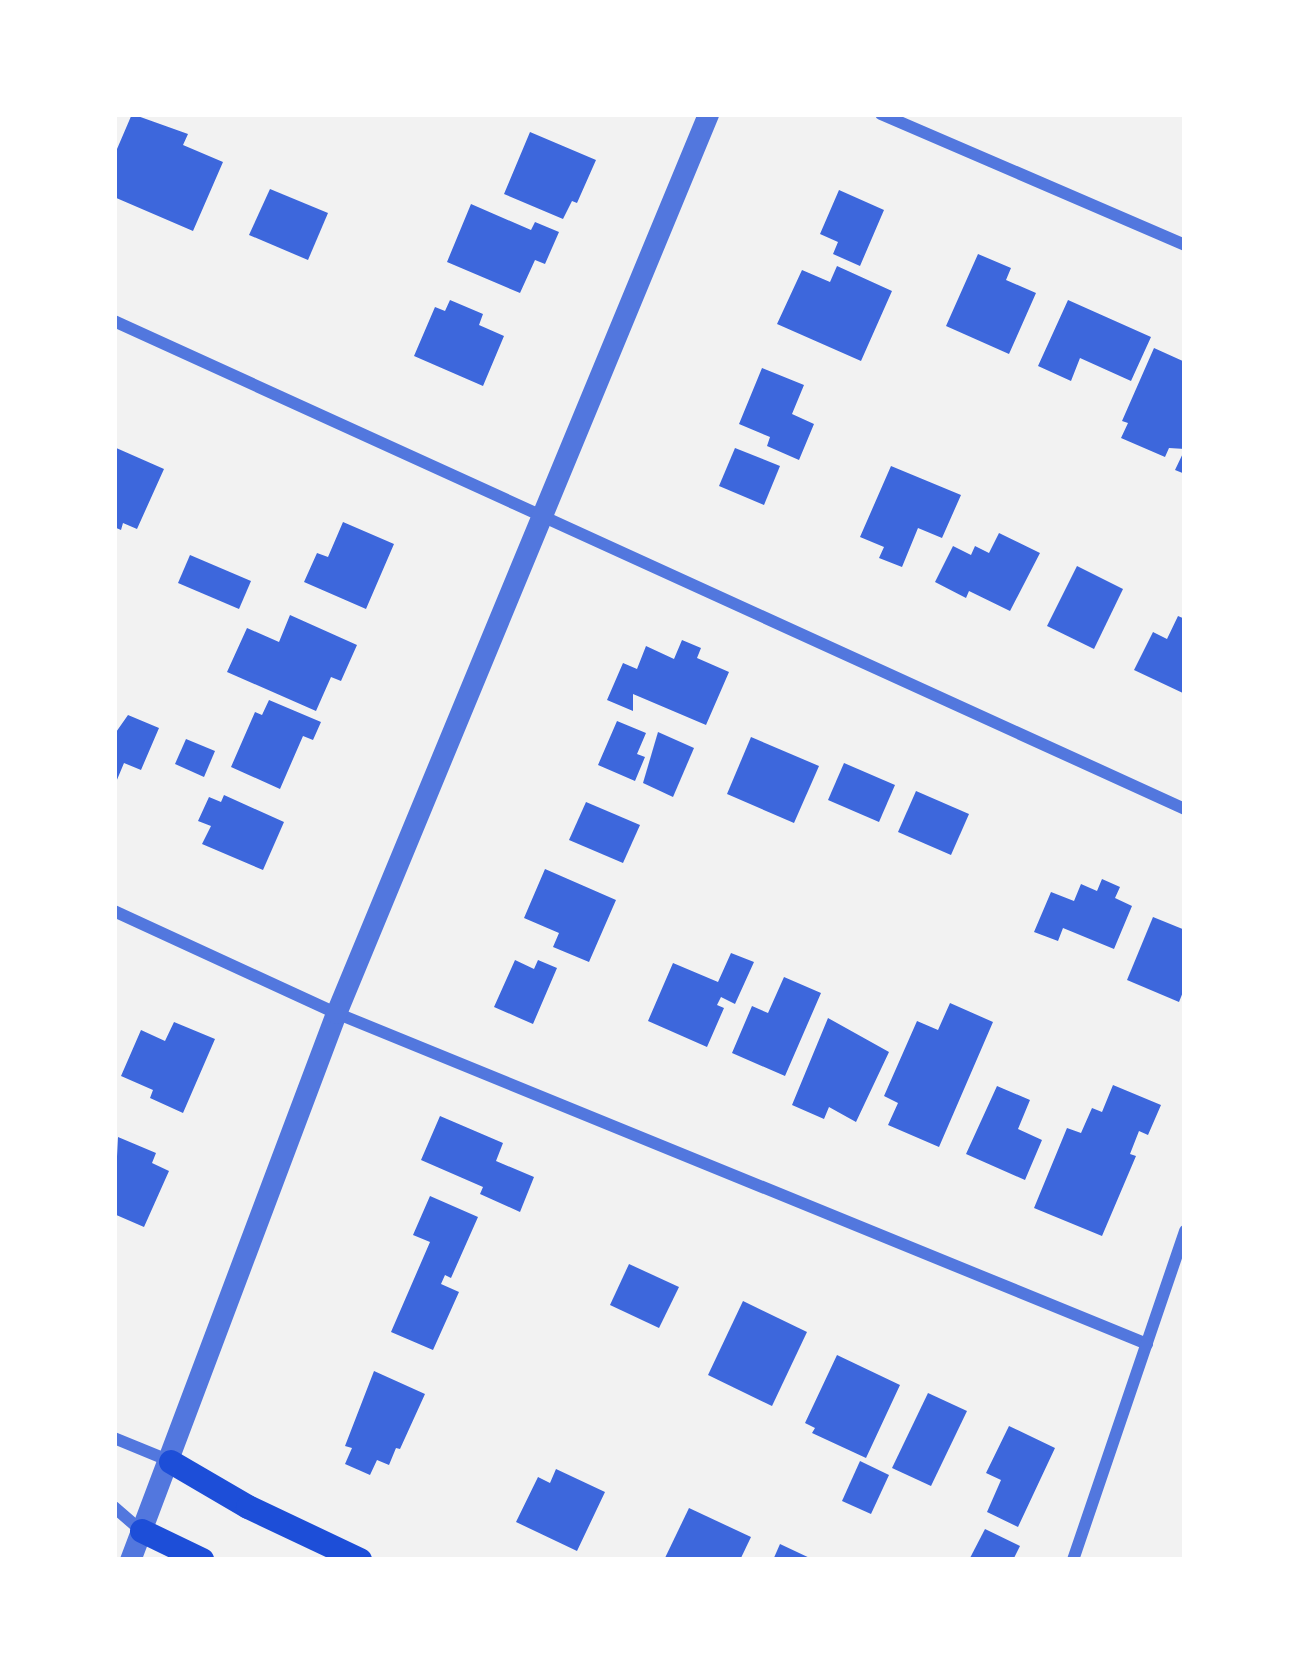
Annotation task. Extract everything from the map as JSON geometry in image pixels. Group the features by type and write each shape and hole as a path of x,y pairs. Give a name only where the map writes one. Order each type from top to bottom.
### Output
{"main road":[{"path":"171,1462 248,1507 360,1560"},
{"path":"142,1531 202,1560"}],"street":[{"path":"130,1560 171,1462 336,1013 708,114"},
{"path":"881,114 1185,245"},
{"path":"114,321 1185,809"},
{"path":"114,911 336,1013 1147,1344"},
{"path":"1073,1560 1185,1231"},
{"path":"114,1438 171,1462"},
{"path":"114,1507 142,1531"}],"building":[{"path":"132,114 188,134 183,145 223,162 193,231 114,197 114,156"},
{"path":"530,132 596,160 577,203 572,201 563,219 504,194"},
{"path":"270,189 328,213 308,260 249,235"},
{"path":"839,190 884,210 860,266 833,254 838,242 820,234"},
{"path":"471,204 531,230 535,222 559,232 545,264 535,260 520,293 447,262"},
{"path":"978,254 1011,268 1006,280 1036,293 1009,354 946,326"},
{"path":"837,266 892,291 861,361 777,324 802,270 830,282"},
{"path":"450,300 483,314 479,325 504,336 483,386 414,356 435,307 445,311"},
{"path":"1068,300 1151,337 1131,381 1080,358 1071,381 1038,366"},
{"path":"1154,348 1185,362 1185,449 1169,448 1165,457 1121,438 1128,423 1122,421"},
{"path":"762,368 804,385 792,414 814,424 799,460 767,446 770,437 739,424"},
{"path":"114,447 164,469 137,529 123,523 121,530 114,527"},
{"path":"735,448 780,466 764,505 719,486"},
{"path":"1185,449 1185,474 1175,470"},
{"path":"891,466 961,495 942,538 918,528 902,567 879,558 884,547 860,537"},
{"path":"343,522 394,544 366,609 304,582 317,553 328,557"},
{"path":"999,533 1040,553 1010,611 969,591 966,598 935,582 953,546 971,555 975,546 989,553"},
{"path":"190,555 251,581 239,609 178,583"},
{"path":"1077,566 1123,589 1094,649 1047,626"},
{"path":"290,615 357,645 341,681 331,677 316,711 227,672 247,628 279,642"},
{"path":"1178,616 1185,619 1185,694 1134,670 1153,632 1167,639"},
{"path":"682,640 701,648 697,658 729,672 706,725 633,694 633,711 607,700 623,663 637,669 646,646 674,659"},
{"path":"269,700 321,722 313,740 303,736 280,789 231,767 255,712 262,715"},
{"path":"128,715 159,728 141,770 124,763 114,787 114,735"},
{"path":"617,721 646,733 637,754 645,757 635,781 598,765"},
{"path":"658,732 694,748 673,797 643,783"},
{"path":"751,737 819,766 794,823 727,794"},
{"path":"186,739 215,751 204,777 175,764"},
{"path":"844,763 895,785 879,822 828,800"},
{"path":"916,791 969,814 951,855 898,832"},
{"path":"224,795 284,822 263,870 202,844 211,826 198,821 209,797 221,802"},
{"path":"586,802 640,825 623,863 569,840"},
{"path":"545,869 616,900 589,962 553,947 559,933 524,918"},
{"path":"1102,879 1120,887 1115,898 1132,906 1114,949 1063,928 1058,941 1034,932 1051,892 1074,901 1081,884 1097,891"},
{"path":"1153,917 1185,930 1185,987 1179,1002 1127,980"},
{"path":"731,953 754,962 735,1004 721,997 717,1005 724,1008 707,1047 648,1021 673,963 718,982"},
{"path":"515,960 534,969 538,960 557,968 533,1024 494,1007"},
{"path":"784,977 821,993 785,1076 732,1053 752,1006 768,1013"},
{"path":"950,1003 993,1022 939,1147 888,1125 898,1103 884,1096 917,1021 938,1030"},
{"path":"828,1018 889,1052 856,1122 829,1107 824,1119 792,1105"},
{"path":"174,1022 215,1039 183,1113 150,1098 153,1090 121,1076 141,1030 165,1041"},
{"path":"1113,1085 1161,1105 1148,1135 1139,1131 1130,1154 1136,1156 1102,1236 1034,1208 1067,1128 1081,1133 1092,1108 1102,1112"},
{"path":"997,1086 1030,1100 1018,1129 1042,1140 1025,1180 966,1154"},
{"path":"440,1116 503,1143 496,1161 534,1177 520,1212 480,1194 483,1187 421,1160"},
{"path":"118,1137 156,1153 152,1163 169,1171 144,1227 114,1214"},
{"path":"430,1196 478,1217 451,1278 445,1275 441,1284 459,1292 433,1350 391,1332 430,1242 413,1235"},
{"path":"629,1264 679,1287 659,1328 610,1305"},
{"path":"743,1301 807,1332 772,1406 708,1375"},
{"path":"837,1355 900,1385 866,1458 812,1433 815,1428 805,1423"},
{"path":"374,1371 425,1394 400,1449 396,1448 389,1465 377,1460 370,1475 345,1464 352,1448 345,1446"},
{"path":"928,1393 967,1411 931,1486 892,1468"},
{"path":"1009,1426 1055,1448 1018,1527 987,1512 1001,1480 986,1473"},
{"path":"860,1461 889,1475 871,1514 842,1501"},
{"path":"556,1469 605,1492 577,1551 516,1522 538,1477 550,1483"},
{"path":"689,1508 751,1537 740,1560 664,1560"},
{"path":"985,1529 1020,1546 1013,1560 970,1558"},
{"path":"780,1544 814,1560 773,1560"}]}
